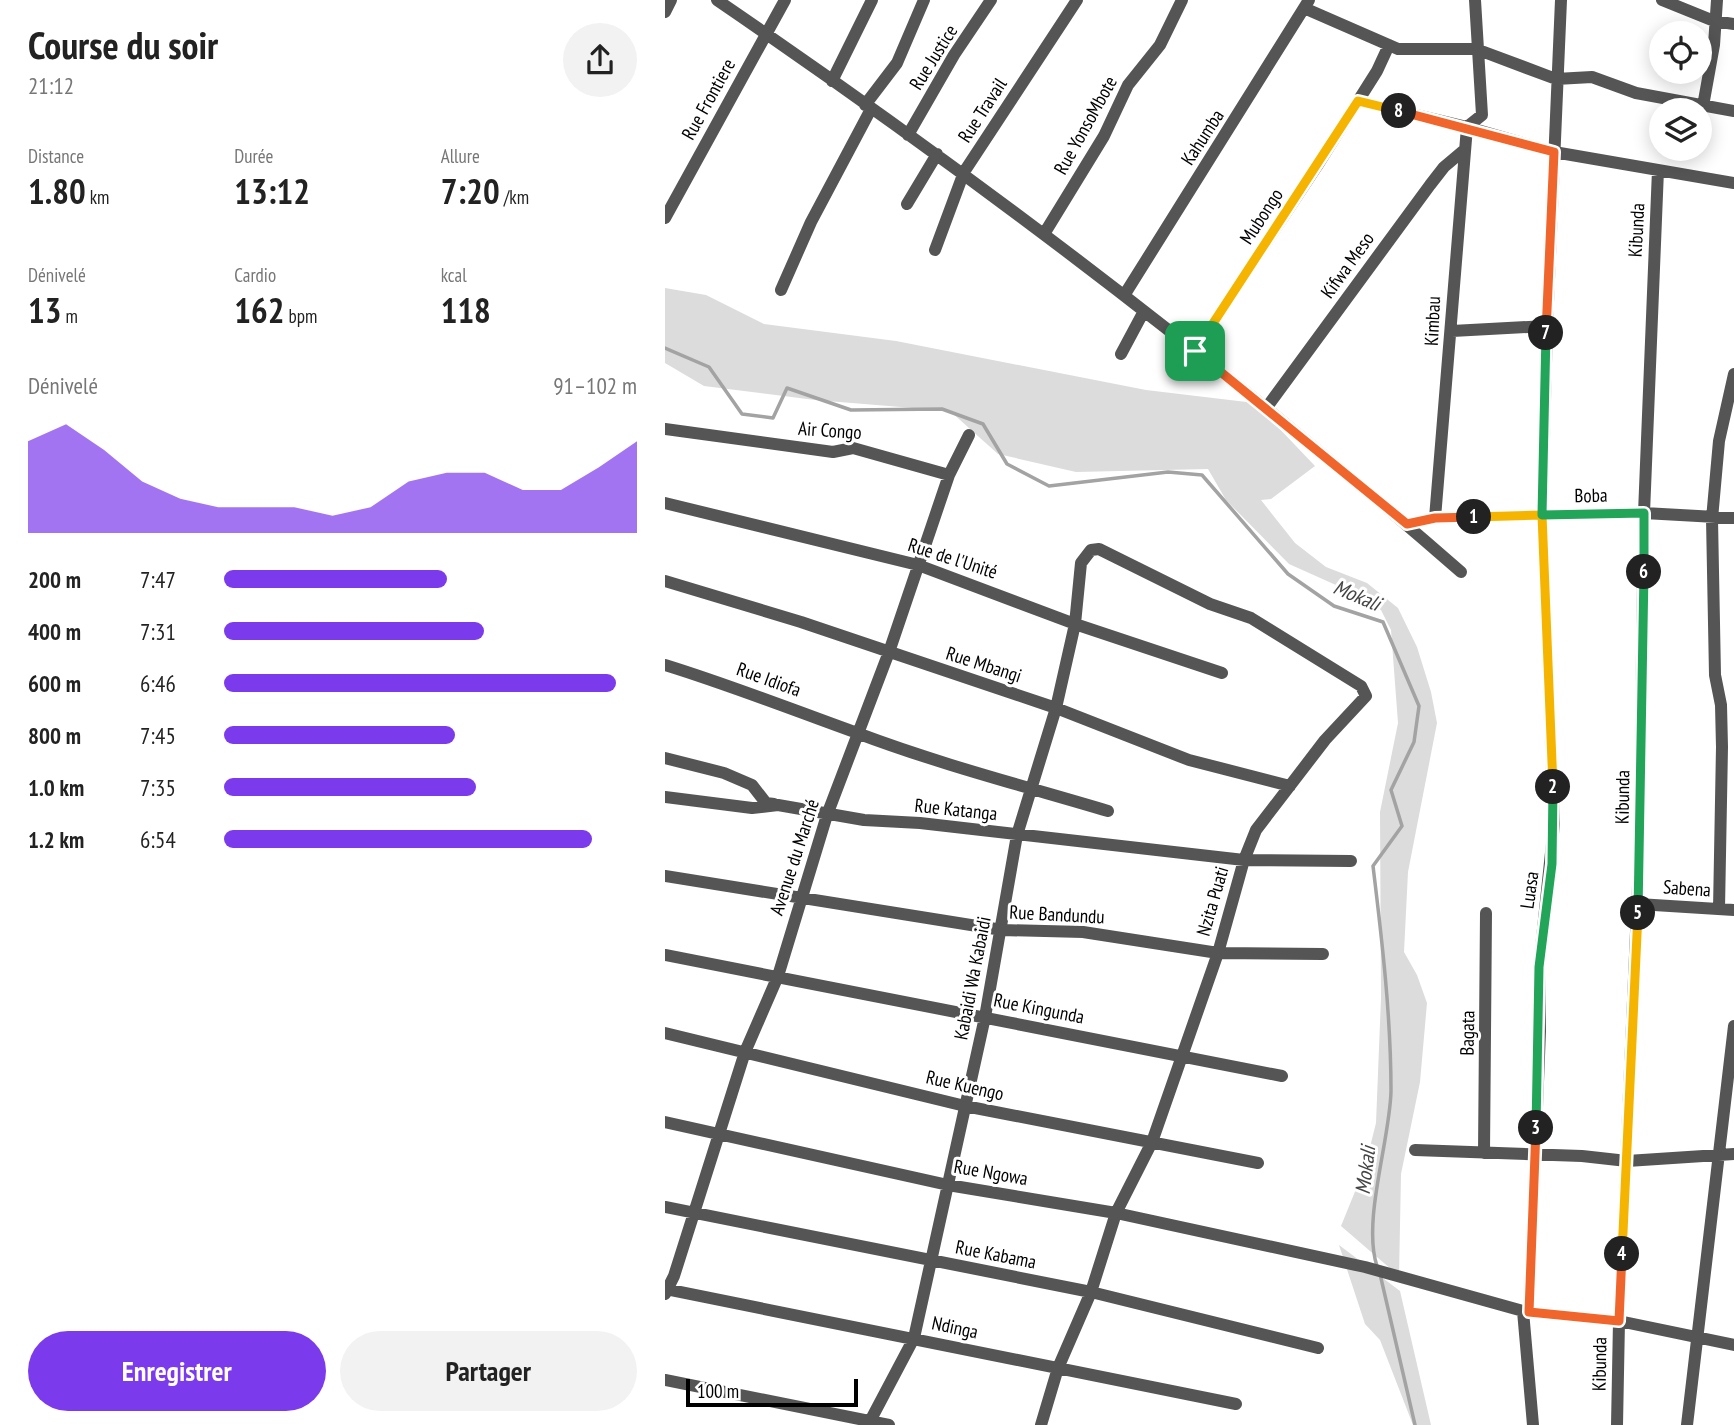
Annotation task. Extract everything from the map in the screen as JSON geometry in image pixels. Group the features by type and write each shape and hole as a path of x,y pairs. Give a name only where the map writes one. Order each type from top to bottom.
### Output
{"street":[{"path":"665,12 671,0"},
{"path":"717,0 964,172 1125,294 1267,407 1461,572"},
{"name":"Rue Frontiere","path":"665,218 785,0"},
{"path":"832,80 872,0"},
{"path":"782,290 811,222 868,107 897,63 924,0"},
{"name":"Rue Justice","path":"908,135 954,55 991,0"},
{"name":"Rue Travail","path":"935,250 964,172 1077,0"},
{"name":"Rue YonsoMbote","path":"1045,234 1104,136 1128,85 1160,45 1182,0"},
{"path":"1475,0 1476,49"},
{"name":"Luasa","path":"1534,1425 1526,1312 1535,1154 1539,967 1554,824 1542,515 1561,0"},
{"path":"1662,0 1714,22 1734,24"},
{"path":"1704,98 1714,45 1717,0"},
{"path":"1306,4 1398,49 1476,49 1556,79 1593,77 1636,93 1662,98"},
{"name":"Kahumba","path":"1125,294 1306,4"},
{"name":"Mubongo","path":"1195,351 1358,101 1389,45"},
{"name":"Kimbau","path":"1435,518 1452,331 1463,151 1467,127 1482,115 1476,49"},
{"path":"1358,101 1467,127 1554,152 1734,183"},
{"path":"1712,107 1734,111"},
{"name":"Kifwa Meso","path":"1267,407 1437,176 1463,151"},
{"path":"907,204 937,154"},
{"name":"Kibunda","path":"1617,1425 1619,1321 1638,904 1644,513 1658,170"},
{"path":"1121,354 1144,311"},
{"path":"1452,331 1547,326"},
{"path":"1719,909 1722,747 1721,705 1715,675 1712,519 1719,441 1734,374"},
{"name":"Air Congo","path":"665,429 833,452 853,447 949,475"},
{"name":"Avenue du Marché","path":"666,1291 745,1052 778,975 827,815 889,652 949,475 969,435"},
{"name":"Rue de l'Unité","path":"665,503 919,565 1075,624 1222,673"},
{"name":"Boba","path":"1407,524 1435,518 1644,513 1712,519 1734,518"},
{"name":"Kabaidi Wa Kabaidi","path":"869,1423 914,1338 985,1017 1017,835 1056,708 1075,624 1085,556 1091,550 1108,551"},
{"name":"Nzita Puati","path":"1041,1425 1058,1368 1091,1292 1116,1213 1152,1142 1218,953 1244,860 1256,830 1366,696 1361,686 1251,618 1210,604 1108,551"},
{"name":"Rue Mbangi","path":"665,581 801,622 1056,708 1189,760 1290,786"},
{"name":"Rue Idiofa","path":"665,664 743,689 858,734 1030,790 1108,811"},
{"path":"665,758 723,773 752,785 766,803 778,805"},
{"name":"Rue Katanga","path":"665,797 752,808 778,805 827,815 1244,860 1351,861"},
{"name":"Rue Bandundu","path":"665,876 1002,930 1083,932 1218,953 1323,954"},
{"name":"Sabena","path":"1638,904 1734,910"},
{"name":"Bagata","path":"1484,1153 1486,913"},
{"name":"Rue Kingunda","path":"665,955 778,975 1282,1076"},
{"path":"1687,1425 1734,1026"},
{"name":"Rue Kuengo","path":"665,1033 965,1106 1258,1163"},
{"name":"Rue Ngowa","path":"665,1122 948,1185 1116,1213 1366,1267 1526,1312 1619,1321 1734,1345"},
{"path":"1415,1150 1535,1154 1627,1161 1734,1154"},
{"name":"Rue Kabama","path":"665,1208 1091,1292 1318,1348"},
{"name":"Ndinga","path":"666,1291 914,1338 1236,1404"},
{"path":"665,1380 889,1425"}],"shaded area":[{"path":"665,288 706,295 764,324 896,341 1146,390 1255,403 1315,466 1271,499 1261,500 1295,543 1326,567 1367,583 1398,608 1417,647 1437,723 1408,872 1404,952 1417,975 1427,1003 1420,1082 1401,1174 1399,1276 1341,1226 1365,1167 1376,1123 1381,998 1380,812 1398,723 1391,630 1381,610 1347,590 1289,564 1226,500 1208,469 1076,472 998,454 950,411 815,400 704,386 665,363"},
{"path":"1339,1245 1400,1291 1431,1425 1413,1425 1380,1340 1365,1324"}],"waterway":[{"name":"Mokali","path":"665,348 709,367 742,414 773,418 787,388 851,410 942,409 983,424 1007,464 1049,486 1168,472 1202,475 1288,574 1334,606 1383,622 1419,706 1414,742 1391,790 1402,826 1373,866 1383,950 1391,1063 1389,1111 1373,1227 1373,1248 1377,1266"},
{"name":"Mokali","path":"1380,1274 1415,1425"}],"route":[{"path":"1195,351 1267,407 1407,524 1435,518 1542,515 1554,824 1552,864 1539,967 1540,1031 1529,1312 1619,1321 1627,1193 1639,863 1644,513 1542,515 1554,152 1467,127 1358,101 1195,351"}]}
